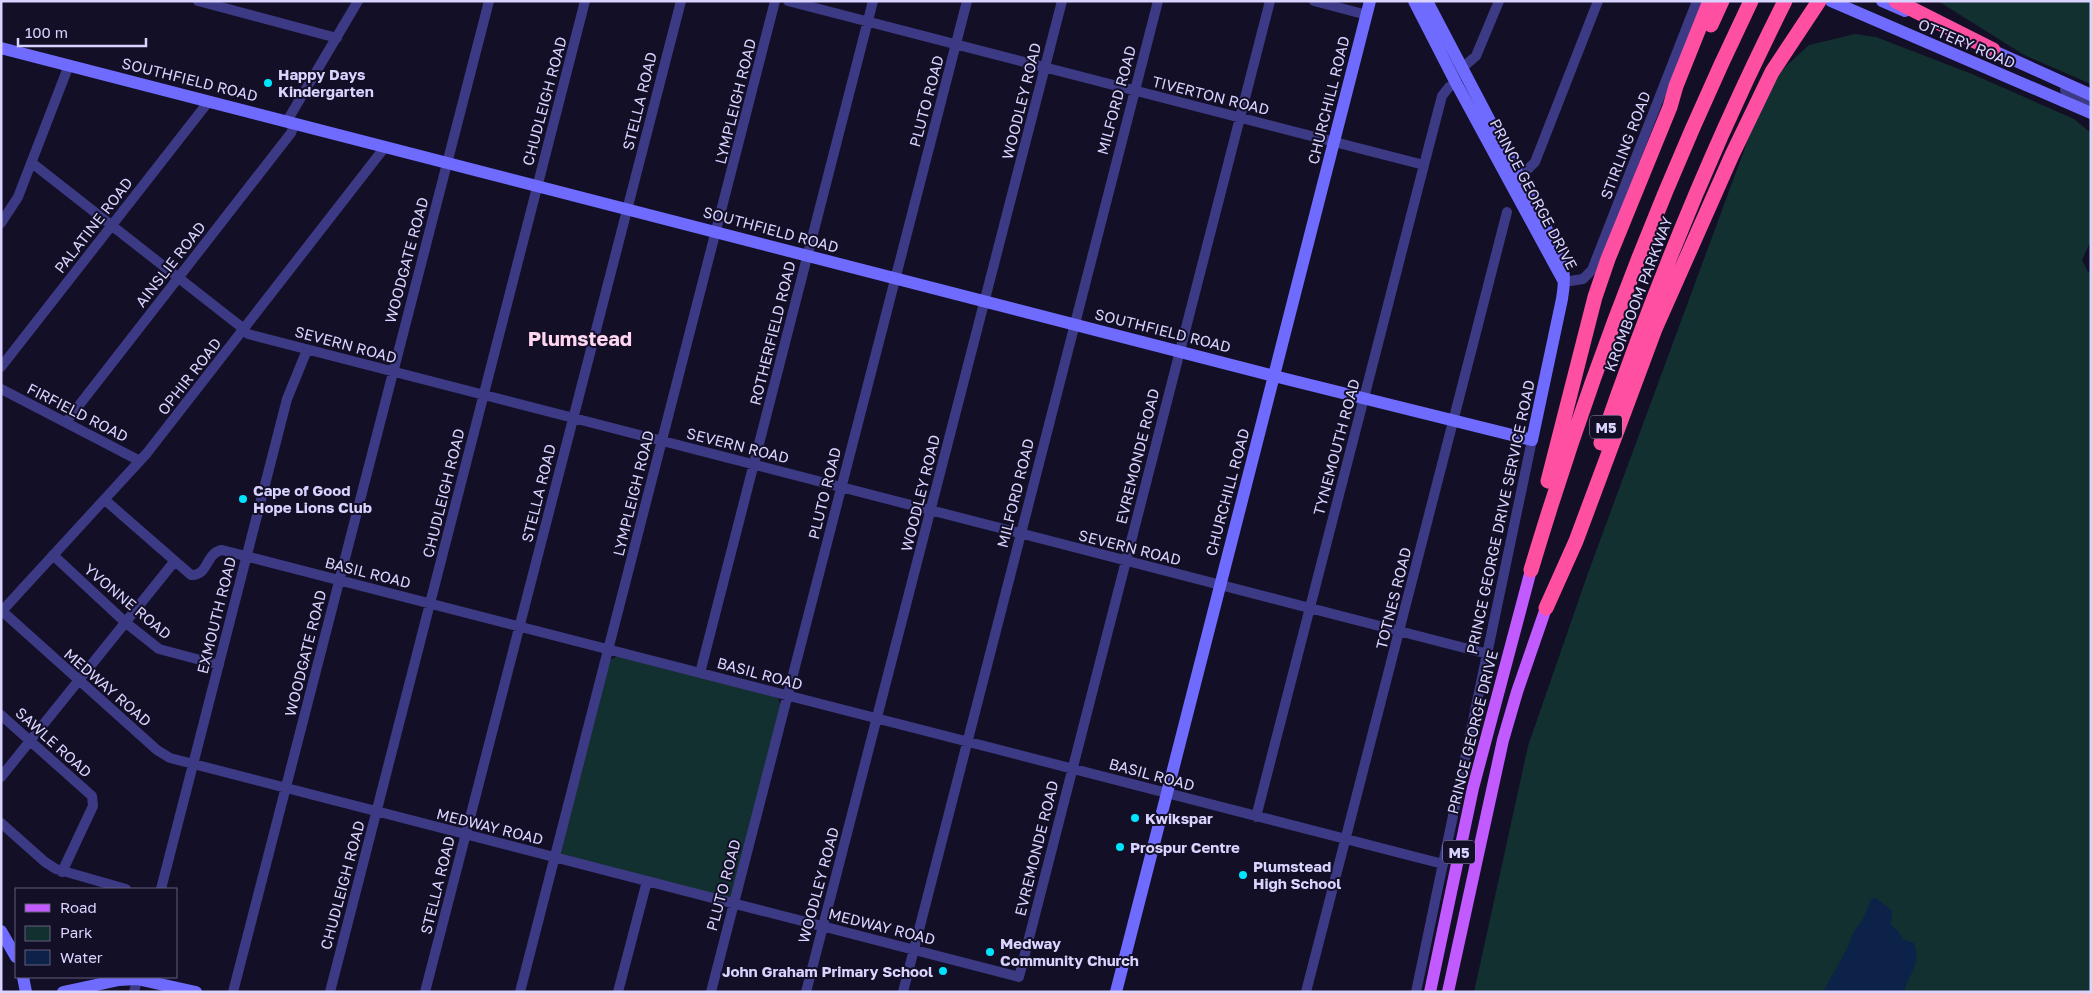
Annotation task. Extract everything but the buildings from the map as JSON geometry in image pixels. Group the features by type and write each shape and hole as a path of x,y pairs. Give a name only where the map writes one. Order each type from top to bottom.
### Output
{"highway":[{"path":"1531,570 1530,551 1595,297 1608,259 1670,107 1676,86 1710,1"},
{"path":"1670,107 1682,89 1722,1"},
{"name":"KROMBOOM PARKWAY","path":"1531,570 1578,420 1630,277 1687,138 1751,1"},
{"path":"1546,608 1576,541 1655,330 1728,162 1772,72 1819,1"},
{"path":"1896,1 1993,50"},
{"name":"KROMBOOM PARKWAY","path":"1546,608 1612,410 1658,287 1719,142 1784,4"}],"main road":[{"name":"PRINCE GEORGE DRIVE","path":"1430,992 1473,788 1531,570"},
{"name":"M5","path":"1448,992 1503,740 1517,692 1546,608"}],"street":[{"path":"198,1 337,38"},
{"name":"AINSLIE ROAD","path":"66,422 291,133 291,122 358,1"},
{"name":"WOODGATE ROAD","path":"233,992 489,1"},
{"name":"CHUDLEIGH ROAD","path":"330,992 585,1"},
{"name":"STELLA ROAD","path":"425,992 680,1"},
{"name":"LYMPLEIGH ROAD","path":"520,992 776,1"},
{"name":"TIVERTON ROAD","path":"788,1 1424,165"},
{"name":"ROTHERFIELD ROAD","path":"700,673 873,1"},
{"name":"PLUTO ROAD","path":"711,992 967,1"},
{"name":"WOODLEY ROAD","path":"806,992 1062,1"},
{"name":"MILFORD ROAD","path":"903,992 1158,1"},
{"name":"EVREMONDE ROAD","path":"1019,976 1270,1"},
{"path":"1314,1 1367,15"},
{"name":"CHURCHILL ROAD","path":"1116,992 1370,1"},
{"name":"PRINCE GEORGE DRIVE","path":"1414,1 1456,83 1564,282"},
{"name":"PRINCE GEORGE DRIVE","path":"1428,1 1520,177 1562,263 1565,274 1564,282"},
{"path":"1462,68 1476,56 1498,1"},
{"path":"1520,177 1535,162 1598,1"},
{"name":"STIRLING ROAD","path":"1564,282 1583,279 1592,270 1697,1"},
{"name":"OTTERY ROAD","path":"1831,1 2091,113"},
{"name":"OTTERY ROAD","path":"1882,1 2091,95"},
{"name":"SOUTHFIELD ROAD","path":"1,48 1274,376 1365,397 1532,440"},
{"path":"1,224 18,197 69,65"},
{"path":"2054,78 2060,88 2091,102"},
{"name":"TYNEMOUTH ROAD","path":"1256,817 1442,96 1448,87"},
{"name":"PALATINE ROAD","path":"1,367 209,101"},
{"name":"OPHIR ROAD","path":"1,611 140,461 385,147"},
{"name":"SEVERN ROAD","path":"32,163 248,334 1488,654"},
{"name":"TOTNES ROAD","path":"1306,992 1507,212"},
{"name":"PRINCE GEORGE DRIVE SERVICE ROAD","path":"1416,992 1488,654 1564,282"},
{"name":"EXMOUTH ROAD","path":"161,888 287,400 307,350"},
{"name":"FIRFIELD ROAD","path":"1,389 140,461"},
{"name":"BASIL ROAD","path":"105,500 174,562 188,573 194,575 202,572 212,554 222,550 1443,864"},
{"name":"YVONNE ROAD","path":"53,556 159,649 219,665"},
{"path":"1,777 174,562"},
{"name":"MEDWAY ROAD","path":"1,611 78,681 162,754 170,758 1019,976"},
{"name":"SAWLE ROAD","path":"1,715 91,794 93,798 92,806 62,872"},
{"path":"1,823 45,862 62,872 122,888"},
{"path":"618,992 646,881"},
{"path":"1,931 15,955"},
{"path":"23,978 26,992"},
{"path":"63,992 119,980 138,978 196,992"},
{"path":"134,992 138,978"}],"green space":[{"path":"1938,1 2091,1 2091,84 2024,55"},
{"path":"1855,34 1876,37 1972,74 2074,119 2091,133 2091,240 2082,260 2088,272 2091,273 2091,992 1474,992 1528,746 1588,573 1756,118 1772,83 1785,67 1809,45"},
{"path":"618,656 778,698 781,705 730,901 559,857 610,660"}],"water":[{"path":"1876,898 1892,911 1891,925 1899,932 1902,939 1914,943 1917,957 1916,963 1904,992 1823,992 1850,943 1852,935 1864,917 1871,899"}],"place":[{"name":"Happy Days Kindergarten","path":"268,83"},
{"name":"Cape of Good Hope Lions Club","path":"243,499"},
{"name":"Kwikspar","path":"1135,818"},
{"name":"Prospur Centre","path":"1120,847"},
{"name":"Plumstead High School","path":"1243,875"},
{"name":"Medway Community Church","path":"990,952"},
{"name":"John Graham Primary School","path":"943,971"}],"district":[{"name":"Plumstead","path":"580,338"}]}
